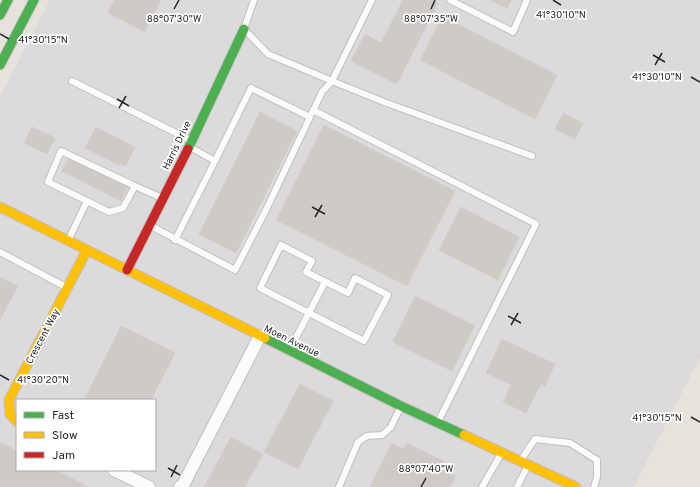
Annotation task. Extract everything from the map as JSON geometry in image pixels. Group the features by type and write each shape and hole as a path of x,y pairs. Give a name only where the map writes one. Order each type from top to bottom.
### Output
{"street":[{"path":"0,15 8,0"},
{"path":"0,65 34,0"},
{"name":"Harris Drive","path":"127,270 190,143 244,29"},
{"name":"Moen Avenue","path":"0,207 401,406 576,487"},
{"name":"Crescent Way","path":"16,421 10,414 9,400 87,250"},
{"path":"180,487 183,485 260,336"},
{"path":"116,471 149,487"}],"lane":[{"path":"254,0 244,29 268,54 384,102 532,156"},
{"path":"149,225 175,240 235,270 322,92 332,81 372,0"},
{"path":"450,0 513,32 527,0"},
{"path":"72,81 190,143 215,161"},
{"path":"175,240 251,88 310,117"},
{"path":"313,110 536,224 438,423"},
{"path":"135,186 123,208 109,212 48,182 61,151 135,186 162,199"},
{"path":"68,240 87,201"},
{"path":"281,245 312,261 306,272 348,293 356,278 388,295 364,341 308,312 260,288 281,245"},
{"path":"0,252 67,288"},
{"path":"289,351 325,282"},
{"path":"339,487 358,442 367,436 382,434 391,427 401,406"},
{"path":"517,487 524,463 535,439 570,443 597,460 597,477 594,487"},
{"path":"482,487 501,453"}],"shaded area":[{"path":"50,0 700,0 700,357 634,487 0,487 0,97"}],"building":[{"path":"114,0 161,0 145,32 108,13"},
{"path":"403,0 432,0 438,3 397,84 351,61 365,34 381,43"},
{"path":"490,0 511,0 507,8"},
{"path":"442,16 557,75 535,119 420,60"},
{"path":"260,112 297,131 236,253 199,234"},
{"path":"563,113 583,123 575,139 555,129"},
{"path":"324,125 455,191 407,286 276,220"},
{"path":"32,127 55,138 47,154 24,143"},
{"path":"96,127 135,147 126,166 120,163 119,165 85,148"},
{"path":"69,157 128,186 121,201 62,171"},
{"path":"461,207 519,237 498,280 439,250"},
{"path":"0,277 18,286 0,320"},
{"path":"415,296 475,326 452,371 393,342"},
{"path":"121,326 175,353 152,399 84,399"},
{"path":"502,339 555,364 545,386 541,384 526,413 503,402 511,385 486,373"},
{"path":"300,384 333,401 298,469 264,452"},
{"path":"231,437 263,454 245,487 204,487"},
{"path":"0,442 16,450 16,471 57,471 89,487 0,487"},
{"path":"392,443 403,449 407,443 447,463 444,470 456,476 450,487 370,487"}],"traffic: fast":[{"path":"0,15 8,0"},
{"path":"0,65 34,0"},
{"path":"188,149 244,29"},
{"path":"265,338 401,406 464,435"}],"traffic: slow":[{"path":"0,207 265,338"},
{"path":"16,421 10,414 9,400 87,250"},
{"path":"464,435 576,487"}],"traffic: jam":[{"path":"127,270 188,149"}]}
